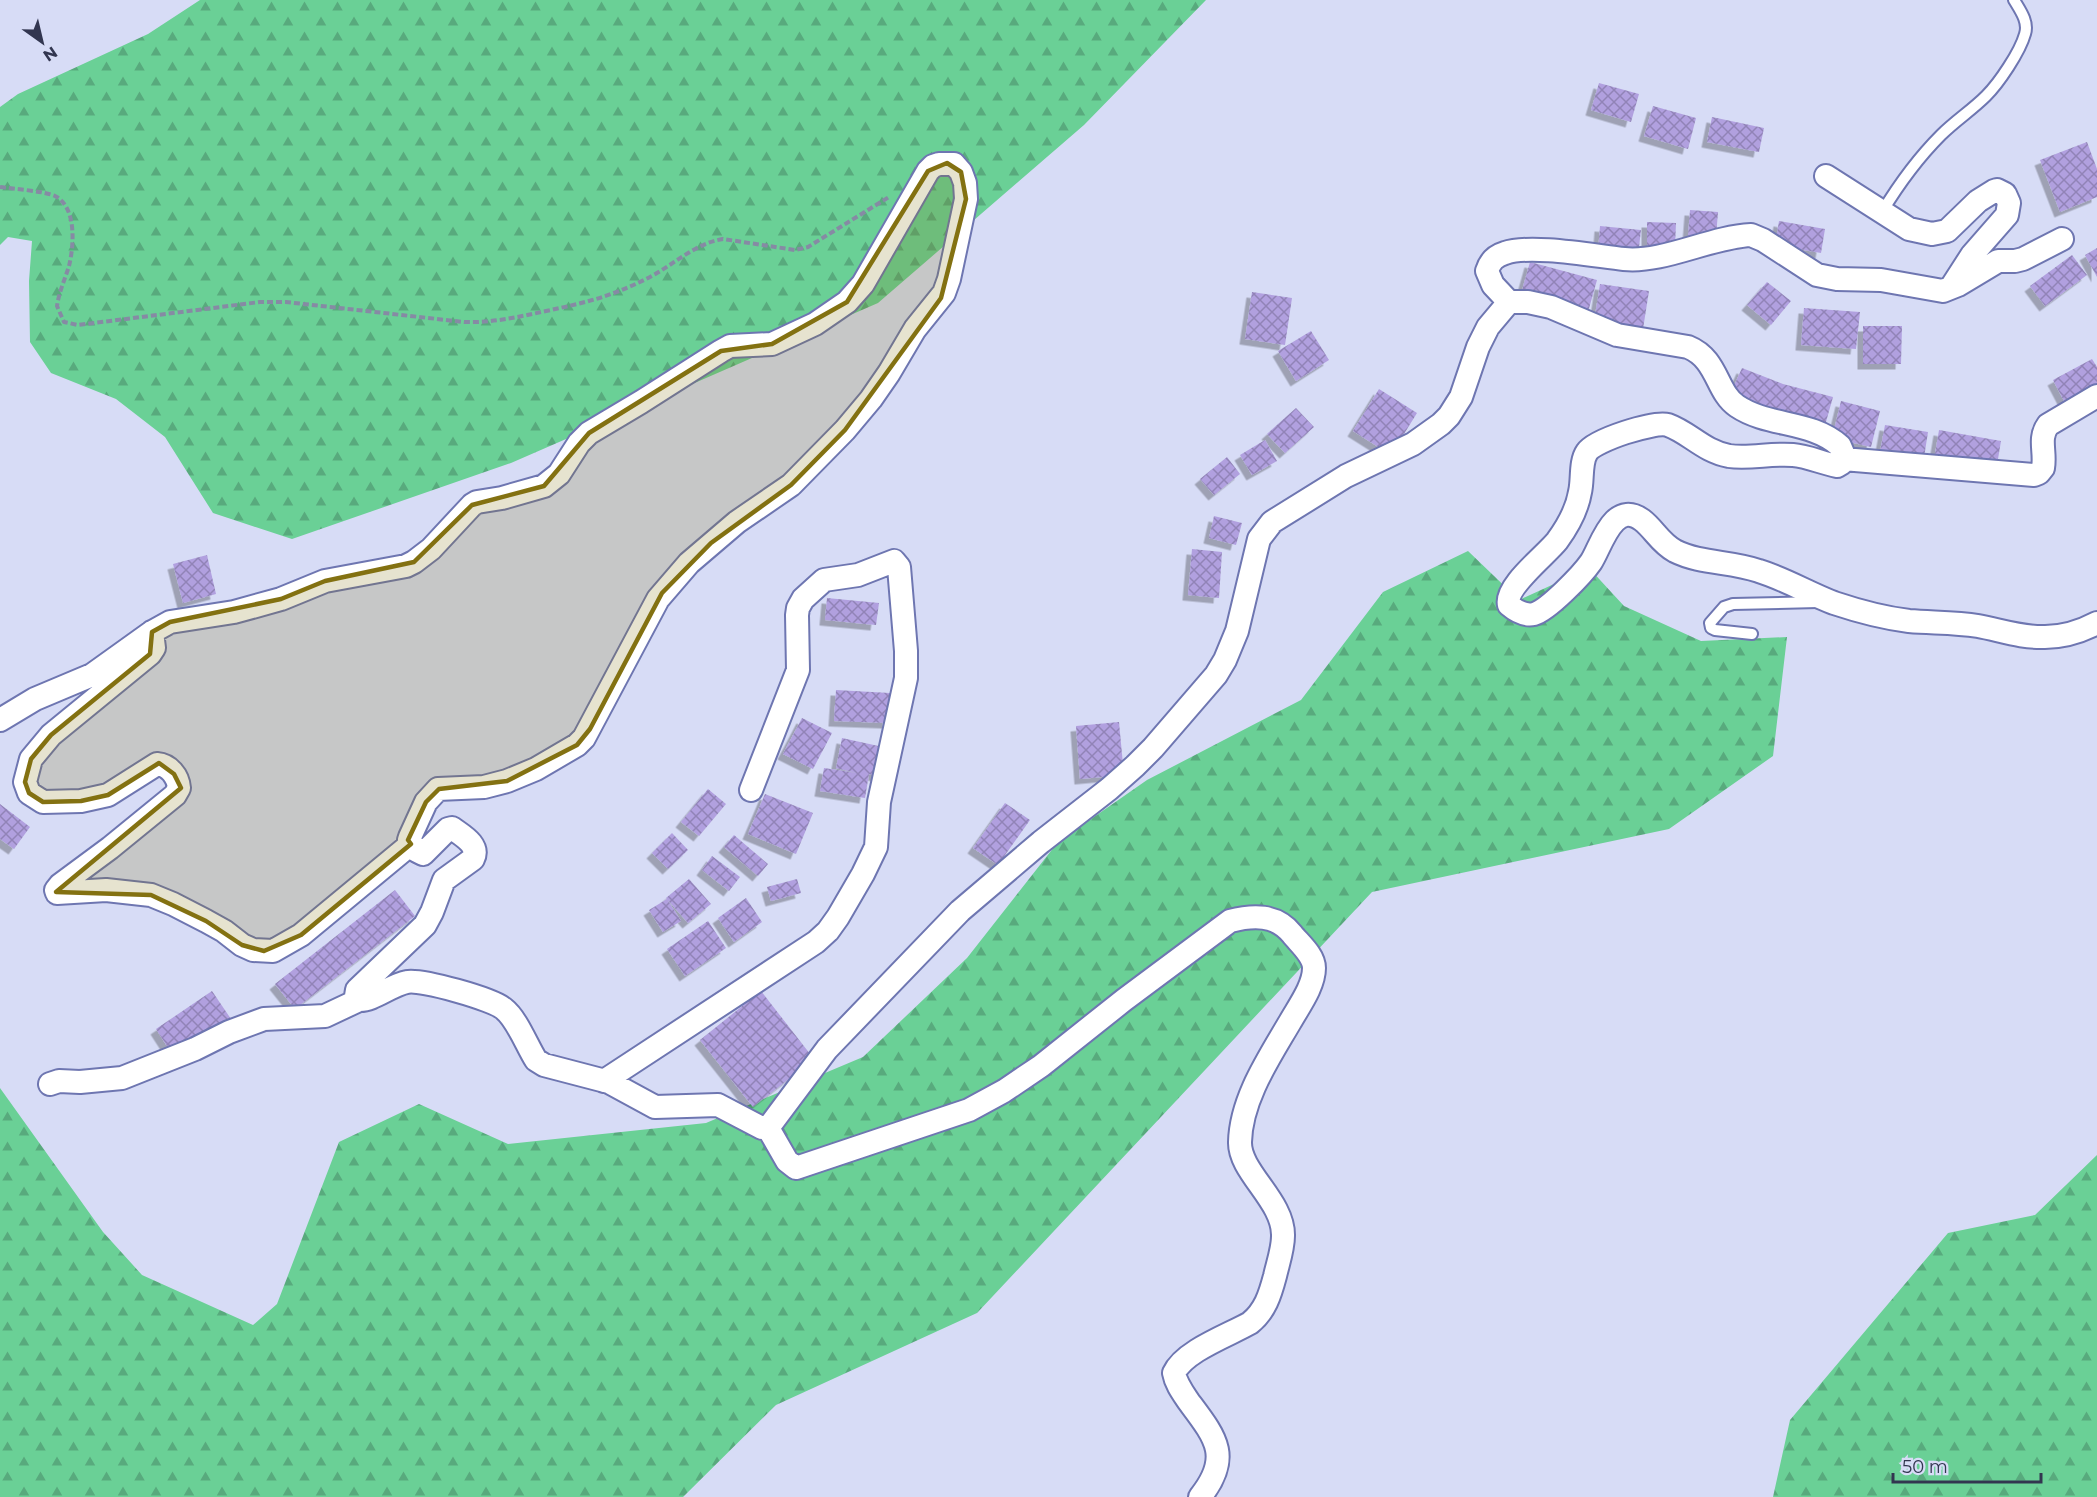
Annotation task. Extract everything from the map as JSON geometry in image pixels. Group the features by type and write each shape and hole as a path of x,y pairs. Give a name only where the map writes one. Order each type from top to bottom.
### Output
{"street":[{"path":"0,720 35,699 92,675 152,632 170,622 234,612 281,599 326,581 406,566 431,549 477,502 502,498 544,486 559,474 589,432 721,351 730,346 772,344 815,324 847,302 863,284 928,171 939,164 954,164 961,172 965,183 966,199 947,286 941,298 915,329 871,399 791,485 726,531 673,580 658,599 584,738 521,777 484,787 438,789 426,802 410,837 411,844 423,854 448,829 452,828 471,843 476,852 473,859 444,880 425,925 357,990 356,996 359,1000"},
{"path":"1826,176 1909,229 1921,233 1938,234 1953,226 1987,195 1997,190 2005,194 2009,203 2007,215 1972,255 1950,289"},
{"path":"2062,239 2024,260 1998,261 1950,289 1931,289 1875,279 1837,279 1817,275 1763,240 1751,236 1742,236 1641,259 1533,250 1506,252 1495,257 1489,263 1487,271 1493,285 1509,302 1528,302 1545,306 1617,335 1695,350 1705,357 1735,406 1761,417 1826,436 1840,446 1843,459 1842,463 1837,466 1793,455 1742,457 1719,454 1666,424 1620,435 1595,444 1585,454 1578,502 1572,516 1553,546 1517,583 1508,599 1509,605 1518,612 1537,613 1558,597 1585,570 1606,530 1618,518 1632,516 1642,520 1668,547 1685,555 1756,570 1833,602 1887,617 1977,626 2024,636 2045,637 2081,632 2097,623"},
{"path":"768,1128 827,1049 960,911 1041,842 1109,789 1153,748 1216,675 1232,648 1259,539 1266,528 1329,486 1413,444 1441,424 1461,397 1478,347 1488,327 1509,302"},
{"path":"1843,459 2034,475 2043,468 2042,440 2049,425 2097,396"},
{"path":"604,1081 816,942 838,917 863,874 876,847 879,802 906,678 899,567 894,561 858,575 824,580 803,599 797,615 798,670 751,790"},
{"path":"152,632 154,648 150,654 51,735 31,759 25,782 29,794 43,802 81,801 108,795 157,764 162,764 178,778 179,788 175,795 110,848 60,885 56,890 57,893 106,890 151,895 206,921 252,950 273,951 301,935 411,844"},
{"path":"768,1128 787,1161 796,1168 969,1110 1041,1066 1124,1000 1230,921 1243,917 1260,916 1275,920 1287,928 1313,960 1313,977 1303,1000 1269,1057 1246,1106 1239,1146 1280,1219 1283,1235 1272,1287 1267,1302 1258,1317 1191,1355 1178,1365 1174,1373 1181,1390 1208,1428 1217,1449 1216,1472 1210,1485 1200,1497"},
{"path":"50,1084 59,1081 88,1082 122,1078 264,1019 326,1016 396,985 410,982 431,983 505,1009 540,1063 618,1086 656,1107 718,1105 762,1128 768,1128"}],"lane":[{"path":"1882,212 1904,178 1940,136 1991,90 2015,54 2026,27 2014,0"},
{"path":"1752,634 1715,630 1710,623 1724,608 1732,604 1833,602"}],"path":[{"path":"0,187 54,196 69,212 72,243 69,264 57,306 64,322 78,325 269,302 487,323 597,300 619,292 664,270 712,241 723,239 795,250 808,247 890,196"}],"highlighted area":[{"path":"947,163 961,172 966,199 941,298 845,430 791,485 711,543 662,593 590,729 577,745 507,781 439,789 426,802 408,840 411,844 301,935 264,951 242,945 206,921 151,895 56,892 181,788 174,774 159,763 108,795 81,801 43,802 29,793 25,782 31,759 51,735 150,654 152,632 170,622 281,599 325,581 414,562 472,505 544,486 589,433 721,351 772,344 847,302 928,171"}],"green space":[{"path":"200,0 1206,0 1084,125 878,303 511,463 292,539 213,513 165,437 116,399 51,373 30,342 29,281 32,241 8,237 0,245 0,107 18,94 148,34"},
{"path":"1468,551 1519,600 1589,568 1624,606 1701,641 1787,637 1773,756 1669,829 1372,892 977,1313 776,1405 683,1497 0,1497 0,1088 103,1232 142,1275 253,1325 277,1304 339,1142 419,1104 508,1144 706,1123 863,1057 967,958 1058,842 1147,780 1301,700 1383,592"},
{"path":"2097,1155 2097,1497 1773,1497 1790,1420 1948,1233 2035,1215"}],"building":[{"path":"1599,83 1639,94 1631,122 1591,110"},
{"path":"1653,106 1696,118 1688,149 1644,136"},
{"path":"1712,117 1764,128 1759,152 1707,142"},
{"path":"2087,142 2097,169 2097,197 2060,212 2040,160"},
{"path":"1690,210 1718,212 1716,237 1688,236"},
{"path":"1779,221 1825,229 1821,253 1775,245"},
{"path":"1647,222 1676,223 1675,247 1647,246"},
{"path":"1600,226 1641,230 1638,256 1598,253"},
{"path":"2097,248 2097,277 2085,255"},
{"path":"2072,255 2087,275 2045,306 2030,286"},
{"path":"1530,262 1597,280 1588,312 1521,294"},
{"path":"1767,282 1791,301 1771,325 1747,305"},
{"path":"1600,284 1649,291 1643,329 1594,322"},
{"path":"1252,292 1292,298 1285,345 1245,339"},
{"path":"1804,308 1860,312 1856,349 1801,345"},
{"path":"1863,326 1902,326 1901,364 1863,364"},
{"path":"1311,331 1329,360 1296,381 1278,351"},
{"path":"2092,359 2097,367 2097,383 2064,401 2053,380"},
{"path":"1742,368 1783,384 1833,397 1824,429 1729,397"},
{"path":"1379,389 1417,413 1391,455 1353,431"},
{"path":"1841,401 1880,411 1871,447 1832,438"},
{"path":"1296,408 1314,427 1285,453 1267,434"},
{"path":"1885,425 1928,432 1923,464 1879,457"},
{"path":"1939,430 2001,441 1996,471 1934,460"},
{"path":"1265,440 1277,461 1252,475 1240,455"},
{"path":"1227,457 1240,474 1214,495 1200,479"},
{"path":"1214,516 1242,523 1236,545 1209,538"},
{"path":"1192,549 1222,552 1219,598 1188,595"},
{"path":"207,555 216,594 183,603 173,564"},
{"path":"827,598 879,603 876,625 825,620"},
{"path":"836,690 890,693 888,723 834,721"},
{"path":"802,718 832,733 813,769 783,754"},
{"path":"1119,722 1124,775 1080,779 1076,726"},
{"path":"842,738 883,747 877,776 869,774 865,798 820,791 824,768 857,773 836,768"},
{"path":"708,789 726,804 699,836 681,822"},
{"path":"765,794 813,813 796,854 748,834"},
{"path":"1005,803 1030,820 998,865 973,848"},
{"path":"0,804 30,827 14,849 0,839"},
{"path":"672,833 688,850 668,869 652,853"},
{"path":"734,835 768,864 758,876 724,847"},
{"path":"712,856 740,877 729,891 702,870"},
{"path":"689,879 711,904 688,923 666,898"},
{"path":"797,879 801,893 771,901 767,887"},
{"path":"395,890 415,916 295,1009 275,984"},
{"path":"746,898 762,922 734,942 718,918"},
{"path":"667,899 681,921 663,932 649,910"},
{"path":"708,921 726,948 685,976 667,949"},
{"path":"212,991 231,1019 174,1057 156,1029"},
{"path":"761,991 814,1059 753,1107 700,1040"}]}
